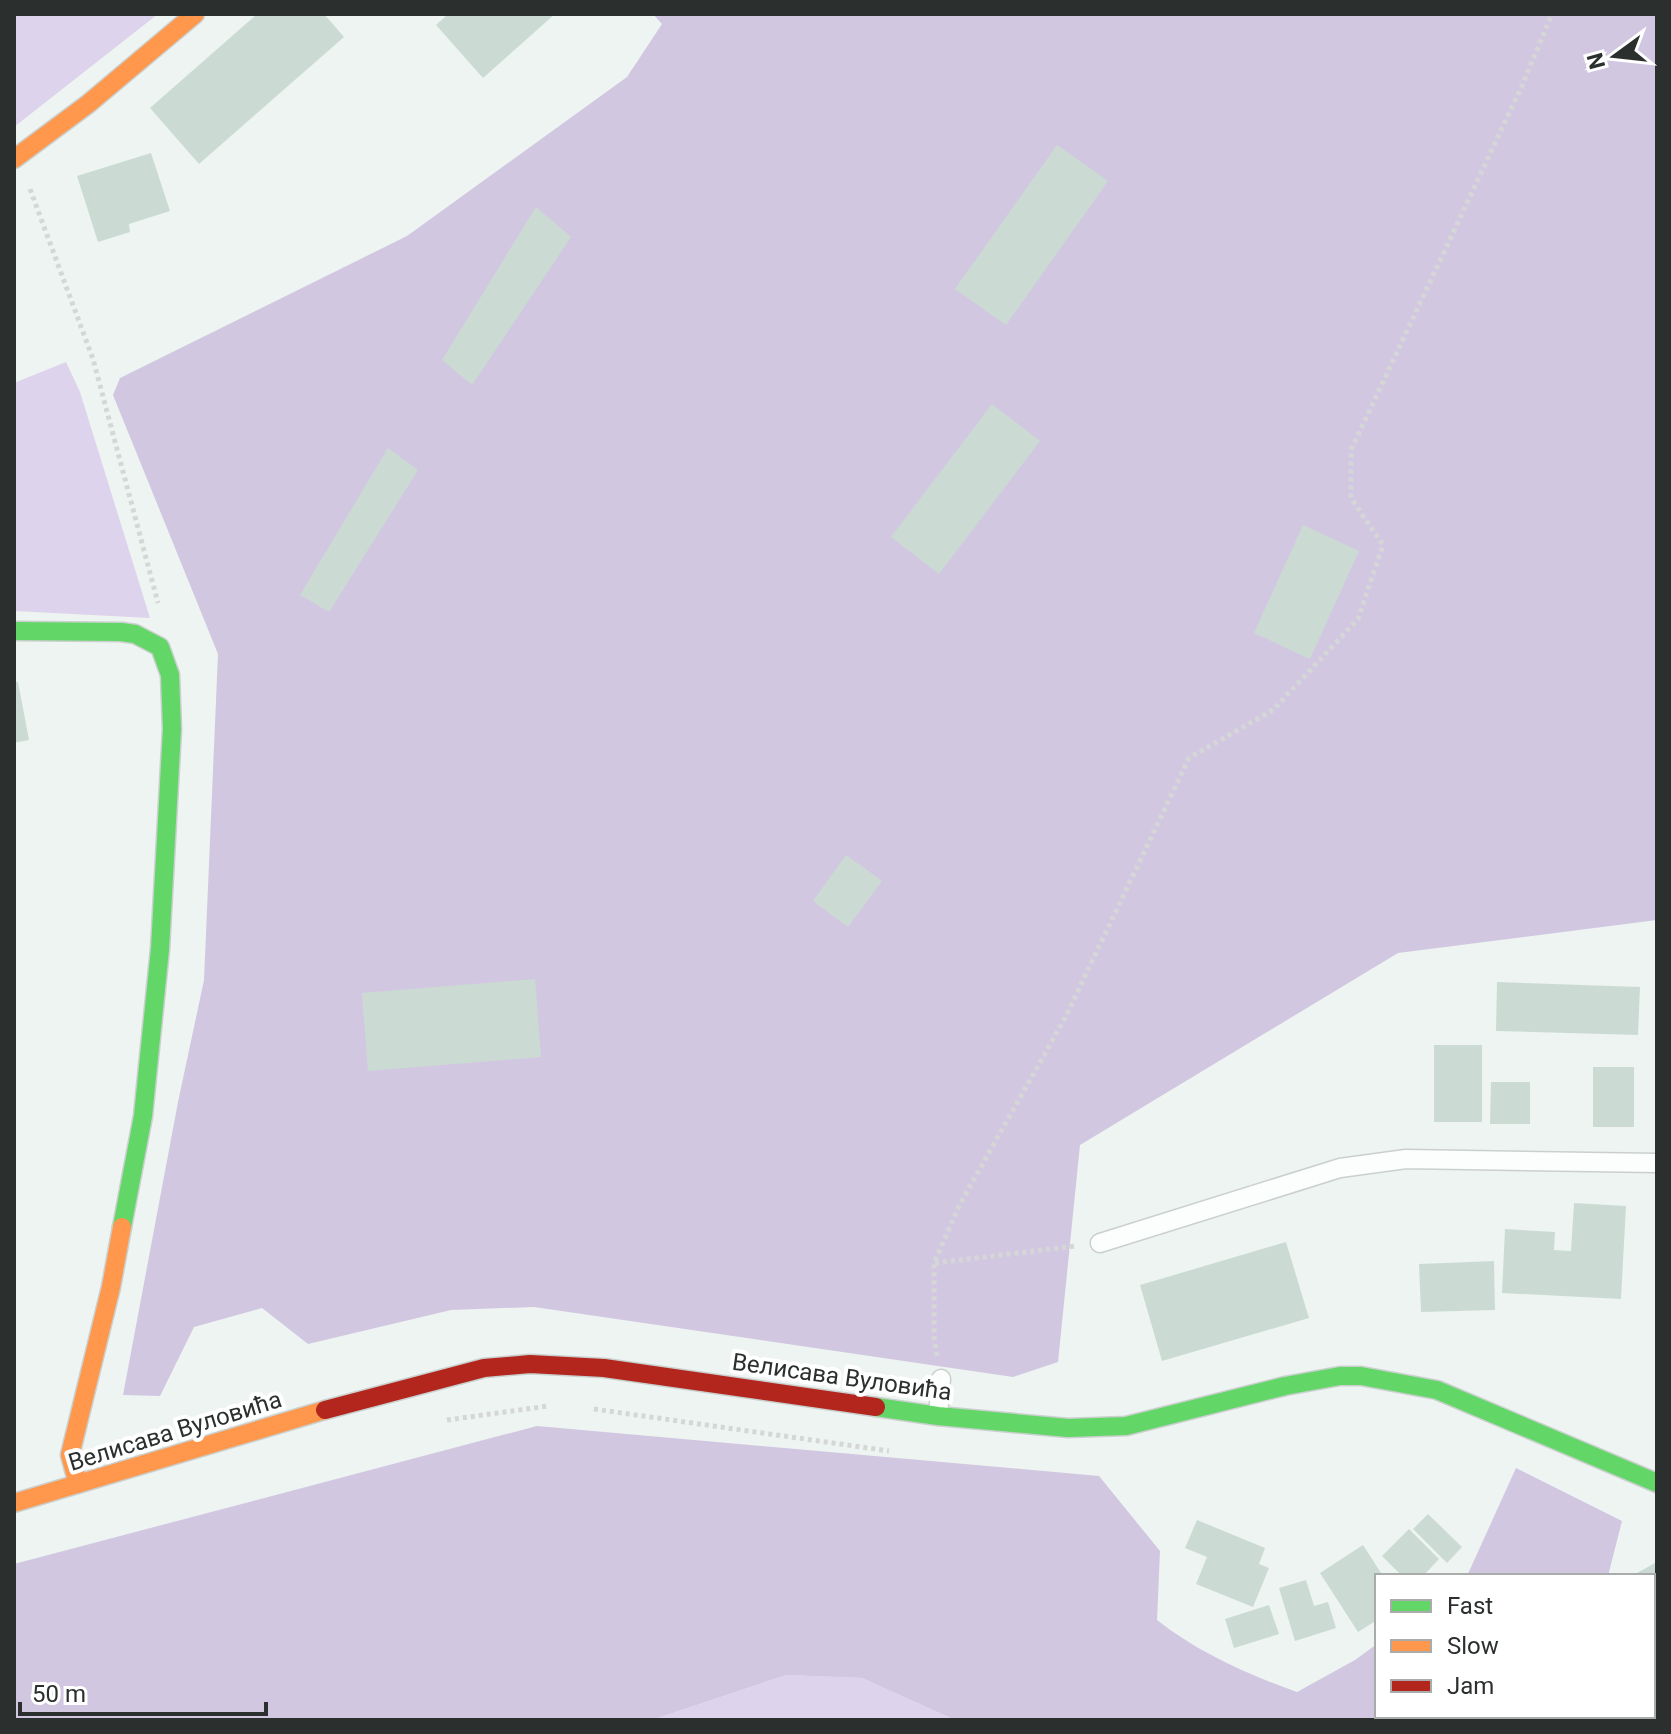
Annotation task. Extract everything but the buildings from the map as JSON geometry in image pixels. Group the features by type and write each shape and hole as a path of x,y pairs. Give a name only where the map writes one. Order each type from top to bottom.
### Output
{"street":[{"path":"15,155 88,104 195,14"},
{"path":"14,631 135,634 160,647 170,675 172,729 160,949 143,1116 114,1272 70,1455 78,1484"},
{"name":"Велисава Вуловића","path":"14,1503 384,1393 468,1371 501,1366 604,1368 938,1416 1057,1428 1126,1426 1285,1386 1340,1376 1361,1376 1418,1385 1449,1394 1657,1483"}],"lane":[{"path":"1100,1243 1340,1168 1393,1160 1657,1163"},
{"path":"938,1416 941,1379"}],"path":[{"path":"941,1379 934,1337 934,1263 960,1204 1065,1018 1189,758 1273,710 1358,619 1383,545 1351,498 1351,450 1521,88 1552,14"},
{"path":"15,155 93,359 164,623 160,647"},
{"path":"934,1263 1100,1243"},
{"path":"435,1422 493,1412 560,1407"},
{"path":"585,1408 890,1451"}],"shaded area":[{"path":"14,14 158,14 14,127"},
{"path":"653,14 1657,14 1657,920 1398,953 1080,1145 1058,1362 1013,1377 534,1307 451,1310 308,1344 262,1308 194,1327 160,1396 123,1395 204,980 218,654 113,395 120,378 407,236 627,77 662,24"},
{"path":"66,362 80,392 150,618 14,611 14,383"},
{"path":"537,1426 1099,1476 1160,1551 1157,1620 1207,1653 1297,1692 1375,1645 1375,1718 1543,1718 955,1720 862,1678 786,1675 652,1720 14,1720 14,1564"},
{"path":"1516,1468 1622,1521 1609,1574 1468,1574"},
{"path":"786,1675 862,1678 955,1720 652,1720"}],"traffic: fast":[{"path":"14,631 135,634 160,647 170,675 172,729 160,949 143,1116 122,1227"},
{"path":"876,1407 1068,1428 1126,1426 1285,1386 1340,1376 1361,1376 1437,1390 1657,1483"}],"traffic: slow":[{"path":"14,159 88,104 195,14"},
{"path":"78,1484 70,1455 111,1287 122,1227"},
{"path":"14,1503 325,1410"}],"traffic: jam":[{"path":"325,1410 484,1368 530,1364 604,1368 876,1407"}]}
